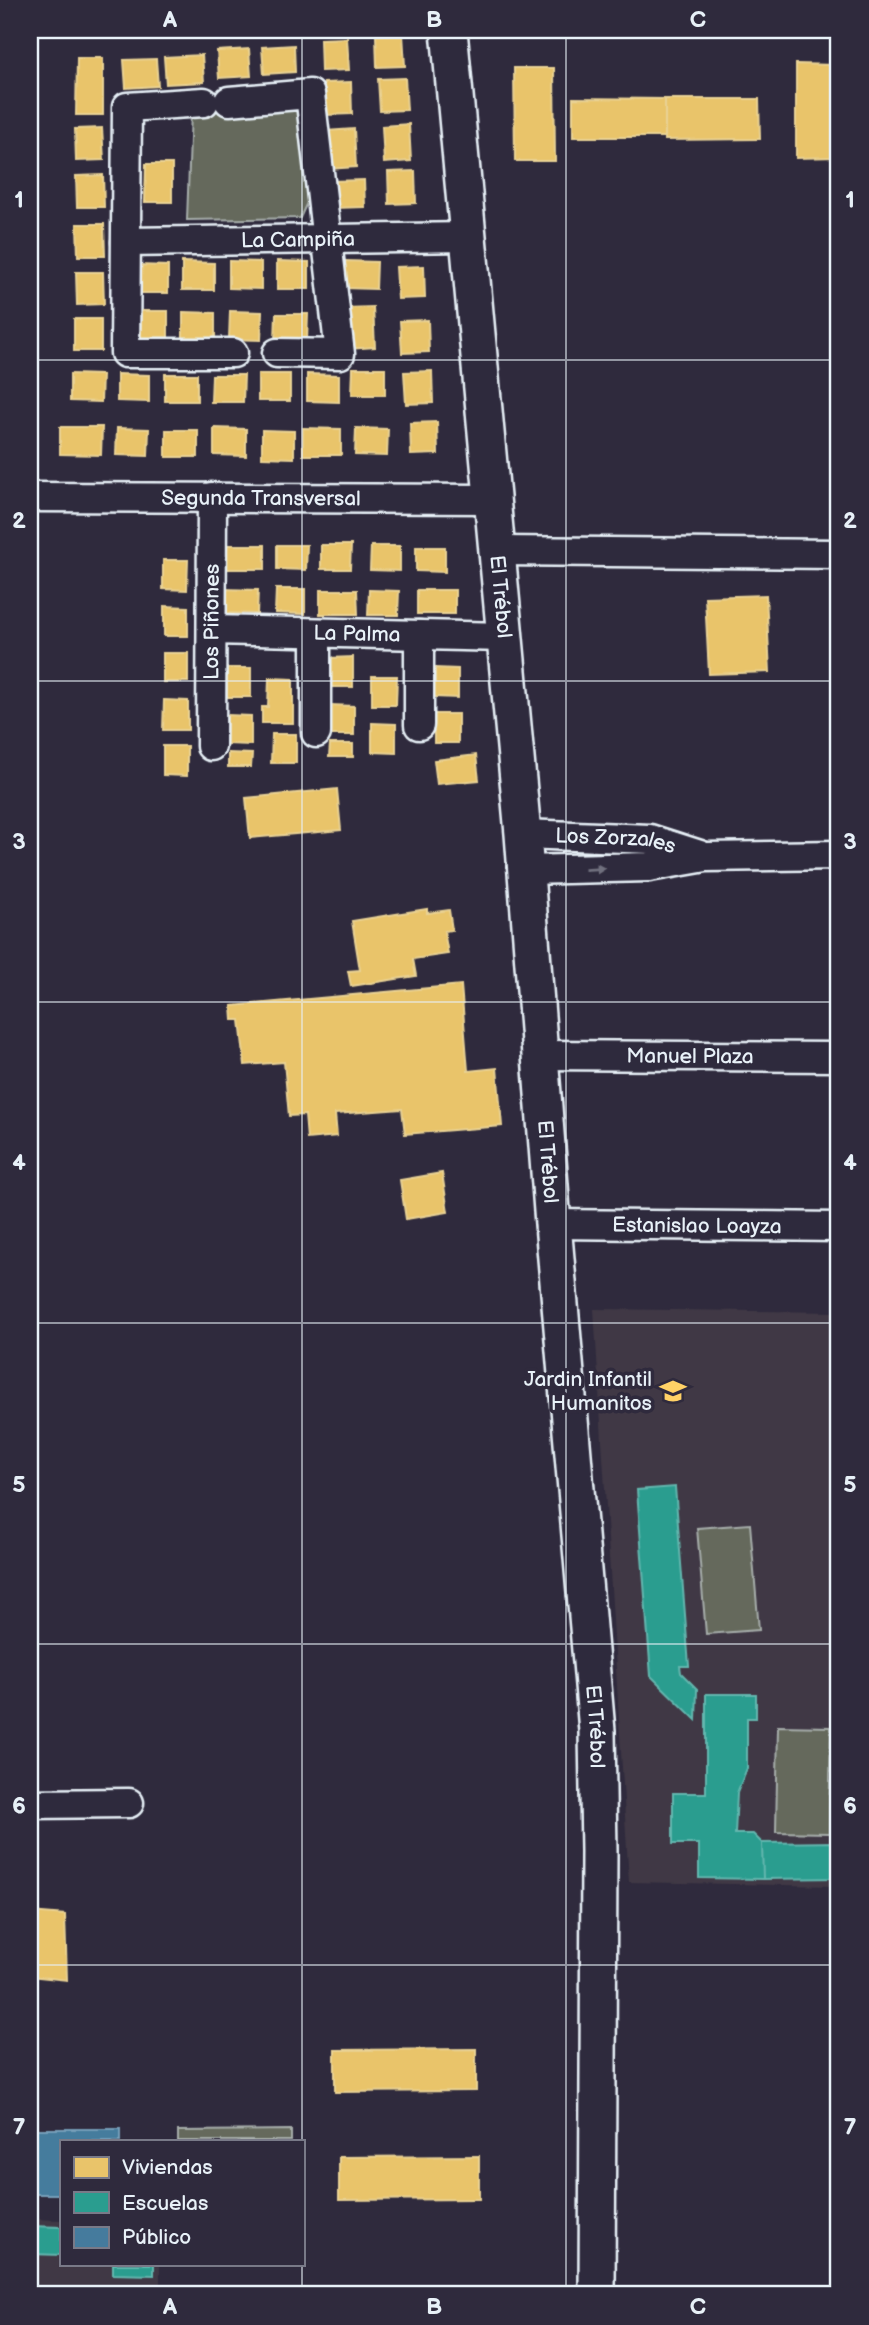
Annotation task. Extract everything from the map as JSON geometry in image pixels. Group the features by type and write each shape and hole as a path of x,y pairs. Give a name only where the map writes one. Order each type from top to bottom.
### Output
{"main road":[{"name":"El Trébol","path":"449,30 523,834 553,1224 597,1731 597,2295"}],"street":[{"path":"233,354 125,353 127,107 310,94 340,354 277,353"},
{"name":"La Campiña","path":"126,242 469,237"},
{"name":"Segunda Transversal","path":"30,497 492,499"},
{"name":"Los Piñones","path":"211,746 212,497"},
{"path":"496,551 839,554"},
{"name":"La Palma","path":"212,630 504,637"},
{"path":"316,633 316,733"},
{"path":"419,635 419,725"},
{"name":"Los Zorzales","path":"523,834 650,839 706,857"},
{"name":"Los Zorzales","path":"526,870 649,867 706,857 839,855"},
{"name":"Manuel Plaza","path":"541,1055 839,1057"},
{"name":"Estanislao Loayza","path":"553,1224 839,1227"},
{"path":"30,1804 129,1803"}],"shaded area":[{"path":"303,101 309,198 300,218 187,220 191,111"},
{"path":"594,1309 839,1312 839,1886 629,1882"},
{"path":"750,1524 759,1630 706,1634 697,1528"},
{"path":"778,1726 831,1727 829,1833 776,1832"},
{"path":"291,2130 291,2140 178,2140 178,2131"},
{"path":"30,2219 60,2220 60,2266 160,2266 160,2295 30,2295"}],"building: Viviendas":[{"path":"403,34 405,66 377,67 376,35"},
{"path":"347,38 349,70 321,71 320,39"},
{"path":"294,45 295,72 264,74 262,47"},
{"path":"249,49 251,76 219,78 217,51"},
{"path":"202,55 204,82 166,84 164,57"},
{"path":"77,58 103,58 103,115 76,115"},
{"path":"156,59 158,86 126,88 124,60"},
{"path":"796,64 835,65 836,157 796,158"},
{"path":"514,68 554,68 555,161 515,161"},
{"path":"405,78 407,110 380,111 378,79"},
{"path":"351,82 352,114 325,115 324,83"},
{"path":"573,98 665,99 665,137 573,137"},
{"path":"665,99 759,99 760,139 665,140"},
{"path":"409,124 411,161 384,163 382,126"},
{"path":"102,128 104,160 76,161 75,129"},
{"path":"354,129 356,167 328,169 326,131"},
{"path":"146,164 172,164 172,202 145,202"},
{"path":"415,171 416,203 389,204 388,172"},
{"path":"103,175 104,207 77,207 76,176"},
{"path":"364,180 365,207 333,208 332,181"},
{"path":"77,224 104,224 105,256 78,256"},
{"path":"229,261 261,262 261,289 229,288"},
{"path":"277,261 309,262 309,289 277,289"},
{"path":"345,261 377,262 376,289 344,288"},
{"path":"182,262 214,263 214,290 182,290"},
{"path":"137,265 168,266 168,293 136,293"},
{"path":"424,266 425,298 398,299 396,267"},
{"path":"76,272 103,272 104,304 77,305"},
{"path":"373,307 375,347 348,349 345,308"},
{"path":"136,311 168,311 168,338 136,338"},
{"path":"230,311 262,312 261,340 229,339"},
{"path":"183,312 215,313 215,340 183,340"},
{"path":"276,314 308,314 307,341 275,341"},
{"path":"74,319 101,319 101,351 74,351"},
{"path":"428,320 429,352 402,353 400,321"},
{"path":"353,368 385,368 385,395 352,395"},
{"path":"432,371 433,403 406,404 404,372"},
{"path":"70,374 102,375 101,402 70,401"},
{"path":"117,374 149,375 149,402 117,401"},
{"path":"165,374 197,374 197,401 165,401"},
{"path":"258,374 290,374 290,401 258,401"},
{"path":"307,374 339,375 339,402 307,401"},
{"path":"212,375 244,375 243,402 211,402"},
{"path":"437,422 438,454 411,455 410,423"},
{"path":"60,427 102,427 101,455 60,454"},
{"path":"117,428 149,429 148,456 116,455"},
{"path":"214,428 246,429 246,456 214,455"},
{"path":"303,428 341,429 341,455 303,455"},
{"path":"356,428 388,429 387,456 355,455"},
{"path":"166,430 198,430 198,457 166,457"},
{"path":"262,430 294,431 294,458 262,457"},
{"path":"227,545 265,545 265,569 227,569"},
{"path":"277,545 307,545 306,570 277,569"},
{"path":"321,545 351,545 350,569 321,569"},
{"path":"371,546 400,546 400,571 370,570"},
{"path":"416,547 445,547 445,572 416,571"},
{"path":"163,560 188,560 187,590 163,589"},
{"path":"222,589 258,590 257,614 221,613"},
{"path":"276,589 305,589 305,614 275,613"},
{"path":"320,590 357,590 358,614 320,614"},
{"path":"369,590 399,591 398,615 368,615"},
{"path":"417,590 455,590 455,614 417,614"},
{"path":"766,595 770,672 709,674 705,597"},
{"path":"164,606 188,607 188,636 164,636"},
{"path":"163,653 188,653 188,682 163,682"},
{"path":"353,657 353,687 329,687 329,658"},
{"path":"227,668 251,668 251,697 227,697"},
{"path":"434,668 458,669 458,698 434,697"},
{"path":"372,676 397,676 396,705 372,705"},
{"path":"269,678 293,679 293,723 262,723 262,707 268,707"},
{"path":"164,700 188,701 188,730 163,730"},
{"path":"330,705 354,706 354,735 330,735"},
{"path":"434,714 458,714 458,743 434,743"},
{"path":"227,715 251,716 251,745 227,744"},
{"path":"372,723 396,724 396,753 372,752"},
{"path":"272,734 296,734 296,763 271,763"},
{"path":"330,744 353,744 353,757 329,757"},
{"path":"163,746 187,746 187,776 163,775"},
{"path":"228,753 252,754 251,767 228,767"},
{"path":"476,755 479,780 437,784 434,760"},
{"path":"337,789 341,830 250,838 246,798"},
{"path":"427,909 427,913 449,910 452,930 444,931 448,954 413,959 416,976 351,986 348,971 360,970 352,921"},
{"path":"461,985 468,1071 497,1068 502,1126 405,1134 402,1109 335,1114 337,1136 307,1139 305,1115 289,1116 284,1062 245,1065 240,1020 233,1020 232,1006"},
{"path":"442,1173 448,1212 406,1219 400,1180"},
{"path":"30,1912 65,1915 67,1980 30,1976"},
{"path":"476,2049 476,2091 335,2092 335,2050"},
{"path":"479,2156 479,2199 339,2200 339,2157"}],"building: Escuelas":[{"path":"675,1487 689,1666 680,1666 681,1673 697,1689 696,1720 651,1676 637,1490"},
{"path":"706,1694 756,1694 756,1718 747,1718 747,1768 737,1793 735,1834 753,1834 762,1843 763,1879 699,1878 699,1844 673,1844 673,1793 706,1793"},
{"path":"839,1842 839,1878 763,1879 762,1843"},
{"path":"30,2226 60,2227 60,2255 30,2254"},
{"path":"113,2266 154,2266 154,2275 113,2274"}],"building: Público":[{"path":"30,2129 120,2129 120,2140 60,2140 60,2194 31,2194"}],"place":[{"name":"Jardin Infantil Humanitos","path":"673,1391"}]}
